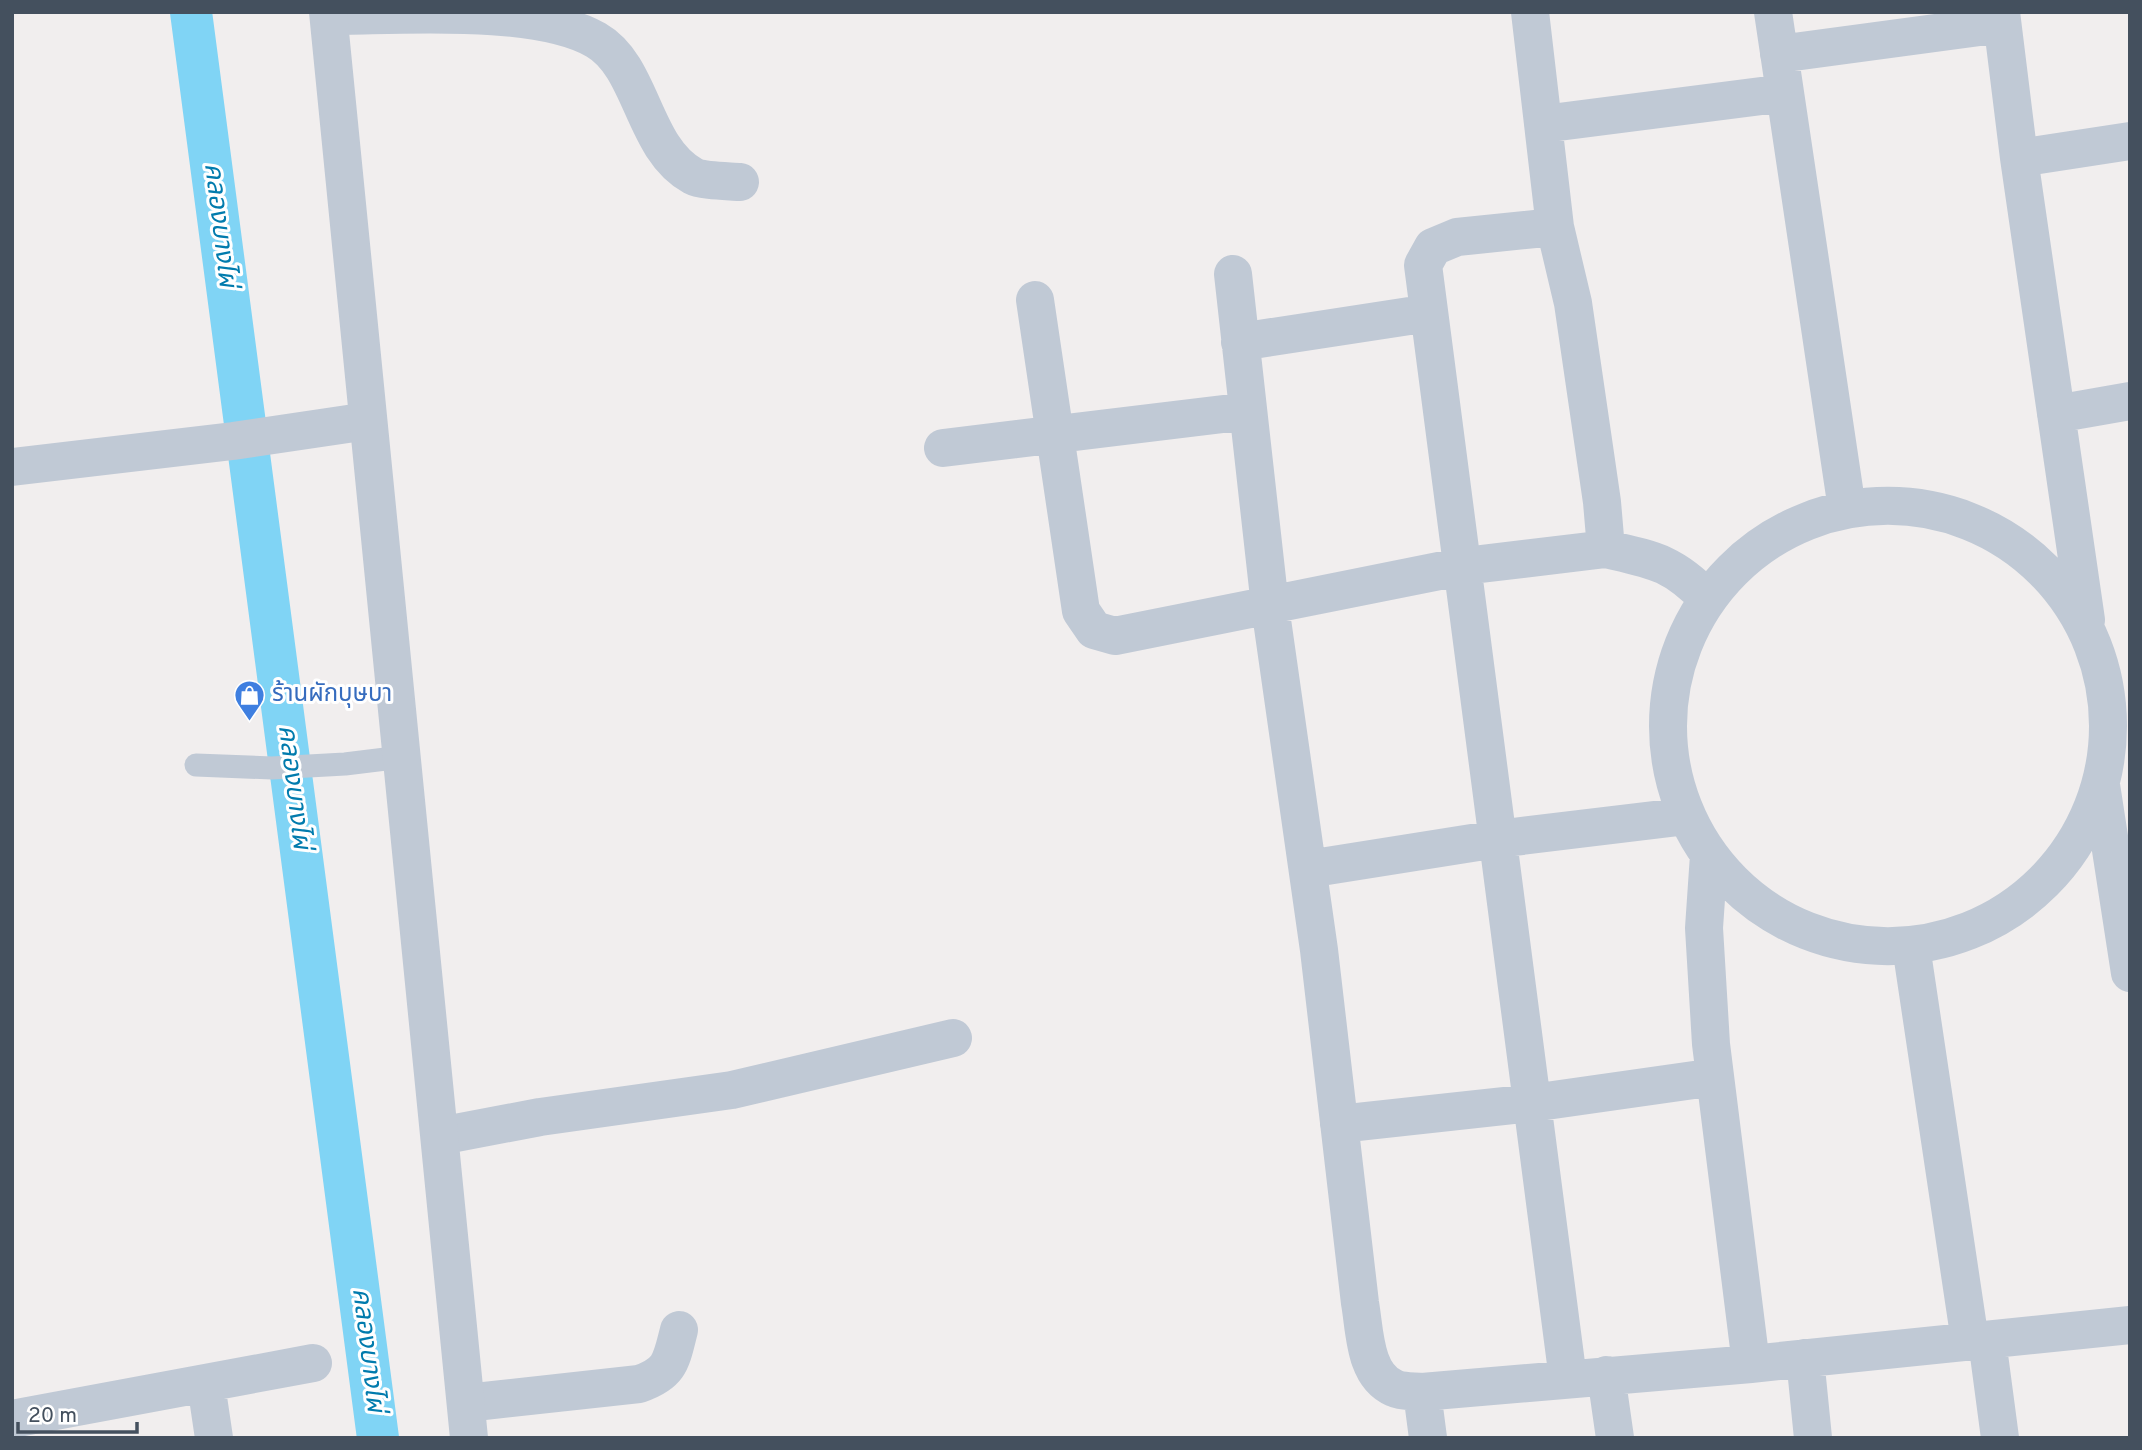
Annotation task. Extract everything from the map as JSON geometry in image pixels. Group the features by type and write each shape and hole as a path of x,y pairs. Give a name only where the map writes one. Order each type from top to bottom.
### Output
{"street":[{"path":"1530,12 1555,227 1573,303 1602,502 1606,549"},
{"path":"1773,12 1847,509"},
{"path":"680,1330 670,1365 658,1378 468,1420 402,757 356,423 328,14 484,16 555,24 597,41 621,62 645,115 669,156 694,177 740,182"},
{"path":"1779,54 2002,18 2019,158 2089,634"},
{"path":"1543,124 1785,93"},
{"path":"2019,158 2130,141"},
{"path":"1555,227 1457,237 1433,247 1423,265 1568,1379"},
{"path":"1233,274 1270,606 1308,869 1360,1303 1370,1358 1380,1379 1396,1390 1422,1392 1751,1364 2130,1325"},
{"path":"1035,300 1081,611 1094,630 1115,636 1464,566 1606,549 1659,562 1687,576 1708,598"},
{"path":"1240,342 1429,313"},
{"path":"2056,414 2130,401"},
{"path":"943,448 1248,411"},
{"path":"12,467 233,441 356,423"},
{"path":"2101,783 2082,833 2050,876 2010,911 1963,935 1911,946 1864,946 1819,937 1777,917 1740,890 1709,855 1687,816 1671,762 1669,705 1682,649 1708,598 1746,557 1793,526 1847,509 1896,503 1944,512 1991,529 2030,557 2064,591 2113,676 2104,723 2101,783 2130,974"},
{"path":"1308,869 1497,839 1687,816"},
{"path":"1709,855 1704,928 1715,1077 1751,1364"},
{"path":"1911,946 1979,1340 2000,1438"},
{"path":"440,1136 540,1117 733,1090 953,1038"},
{"path":"1339,1124 1532,1103 1715,1077"},
{"path":"1805,1358 1813,1438"},
{"path":"12,1419 313,1363"},
{"path":"1606,1376 1615,1438"},
{"path":"206,1384 214,1438"},
{"path":"1422,1392 1428,1438"}],"lane":[{"path":"197,765 272,768 345,764 402,757"}],"waterway":[{"name":"คลองบางไผ่","path":"191,12 378,1438"}],"place":[{"name":"ร้านผักบุษบา","path":"249,722"}]}
